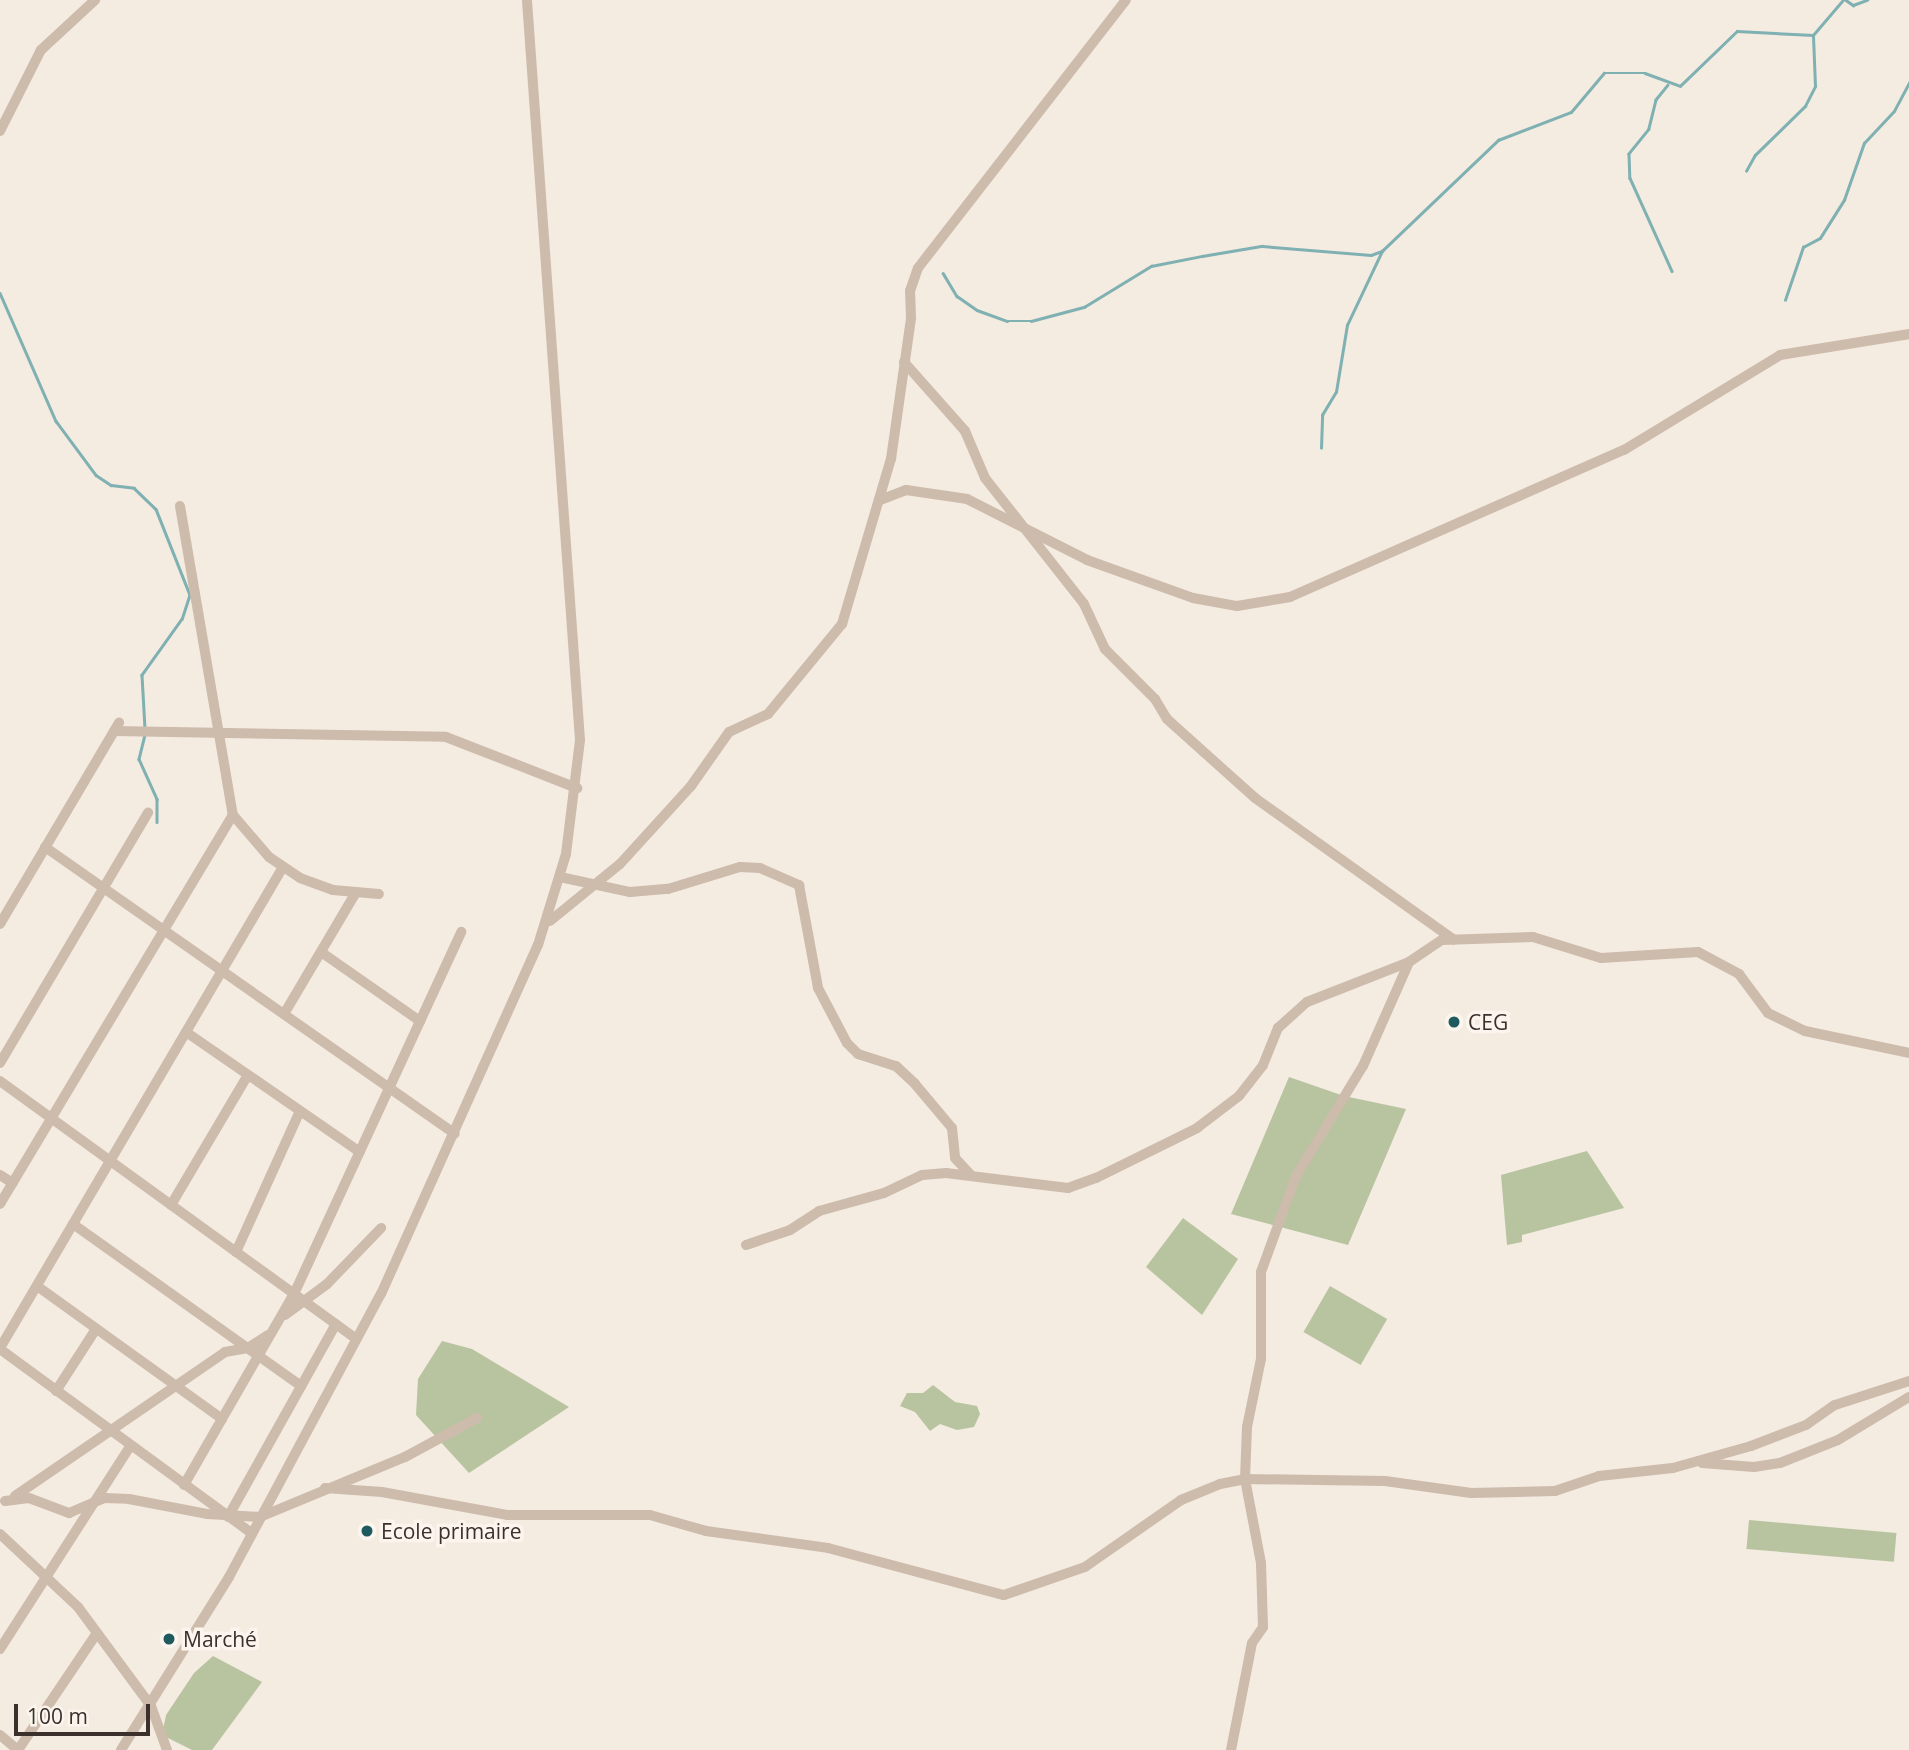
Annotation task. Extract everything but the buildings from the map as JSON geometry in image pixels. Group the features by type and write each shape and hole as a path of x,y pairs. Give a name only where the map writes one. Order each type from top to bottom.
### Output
{"street":[{"path":"0,131 41,51 95,0"},
{"path":"121,1750 151,1706 251,1533 357,1339 455,1134 546,926 560,877 577,788 580,740 527,0"},
{"path":"546,926 595,882 620,864 691,786 729,732 768,715 809,671 847,612 880,500 904,362 910,291 918,268 1126,0"},
{"path":"880,500 906,490 937,491 1023,524 1087,560 1193,598 1237,606 1290,597 1624,450 1780,355 1909,334"},
{"path":"904,362 965,430 985,478 1084,604 1105,649 1155,699 1167,719 1255,798 1454,940"},
{"path":"180,506 216,733 233,815 249,838 283,867 355,894 379,894"},
{"path":"0,924 116,727 216,733 446,737 577,788"},
{"path":"0,1063 148,813"},
{"path":"0,1205 233,815"},
{"path":"45,847 455,1134"},
{"path":"251,1533 0,1349 283,867"},
{"path":"560,877 595,882 630,892 668,889 740,867 760,868 799,885 818,988 847,1043 858,1054 896,1066 915,1084 952,1128 955,1158 972,1176"},
{"path":"284,1014 355,894"},
{"path":"299,1298 360,1152 461,932"},
{"path":"746,1245 790,1230 819,1211 884,1193 922,1175 972,1176 1069,1188 1159,1149 1239,1096 1262,1065 1279,1028 1307,1002 1409,962 1442,940 1533,937 1601,958 1698,952 1738,974 1754,1000 1797,1027 1909,1053"},
{"path":"321,952 420,1021"},
{"path":"1231,1750 1252,1643 1263,1627 1261,1563 1245,1479 1247,1427 1261,1359 1261,1272 1296,1176 1363,1066 1409,962"},
{"path":"186,1032 360,1152"},
{"path":"171,1205 248,1075"},
{"path":"0,1081 357,1339"},
{"path":"236,1252 300,1111"},
{"path":"0,1175 13,1184"},
{"path":"73,1224 301,1386"},
{"path":"184,1485 276,1326 299,1298 381,1228"},
{"path":"37,1286 222,1419"},
{"path":"228,1517 336,1324"},
{"path":"3,1502 37,1486 110,1430 225,1352 248,1349 276,1326"},
{"path":"57,1391 96,1329"},
{"path":"325,1488 396,1494 507,1515 650,1515 706,1531 828,1548 1004,1595 1085,1567 1181,1500 1245,1479 1385,1481 1505,1495 1555,1491 1599,1476 1695,1462 1767,1441 1806,1425 1835,1405 1909,1381"},
{"path":"1695,1462 1754,1467 1780,1463 1838,1440 1909,1397"},
{"path":"3,1502 29,1498 69,1513 92,1507 104,1498 129,1499 228,1517 260,1517 405,1457 477,1418"},
{"path":"0,1649 131,1446"},
{"path":"0,1534 46,1577 97,1633 151,1706 167,1750"},
{"path":"0,1735 18,1750 97,1633"}],"green space":[{"path":"1289,1077 1344,1096 1406,1109 1348,1245 1231,1214"},
{"path":"1587,1151 1624,1208 1522,1235 1522,1242 1507,1245 1501,1175"},
{"path":"1183,1218 1238,1259 1202,1315 1146,1267"},
{"path":"1330,1286 1387,1319 1361,1365 1304,1332"},
{"path":"442,1341 472,1349 569,1407 469,1473 416,1415 418,1379"},
{"path":"933,1385 955,1402 977,1406 980,1414 974,1427 957,1430 940,1424 930,1431 915,1412 900,1406 907,1393 923,1393"},
{"path":"1749,1520 1896,1533 1894,1562 1746,1549"},
{"path":"213,1656 262,1682 212,1750 192,1750 162,1735 166,1715 194,1673"}],"waterway":[{"path":"943,273 957,296 977,310 1007,321 1031,321 1084,307 1151,266 1202,256 1262,246 1371,255 1382,251 1498,140 1571,112 1604,73 1645,73 1680,86 1737,31 1813,35 1843,0"},
{"path":"1846,0 1853,5 1867,0"},
{"path":"1746,171 1755,155 1805,106 1815,86 1813,36"},
{"path":"1785,300 1803,247 1820,238 1844,200 1864,143 1894,111 1909,83"},
{"path":"1668,85 1656,100 1649,129 1629,154 1630,178 1672,271"},
{"path":"1321,448 1322,415 1336,392 1347,325 1382,251"},
{"path":"0,293 56,421 96,475 111,485 134,488 156,509 190,595 182,619 142,675 145,728"},
{"path":"145,735 139,759 157,799 157,822"}],"place":[{"name":"CEG","path":"1454,1022"},
{"name":"Ecole primaire","path":"367,1531"},
{"name":"Marché","path":"169,1639"}]}
